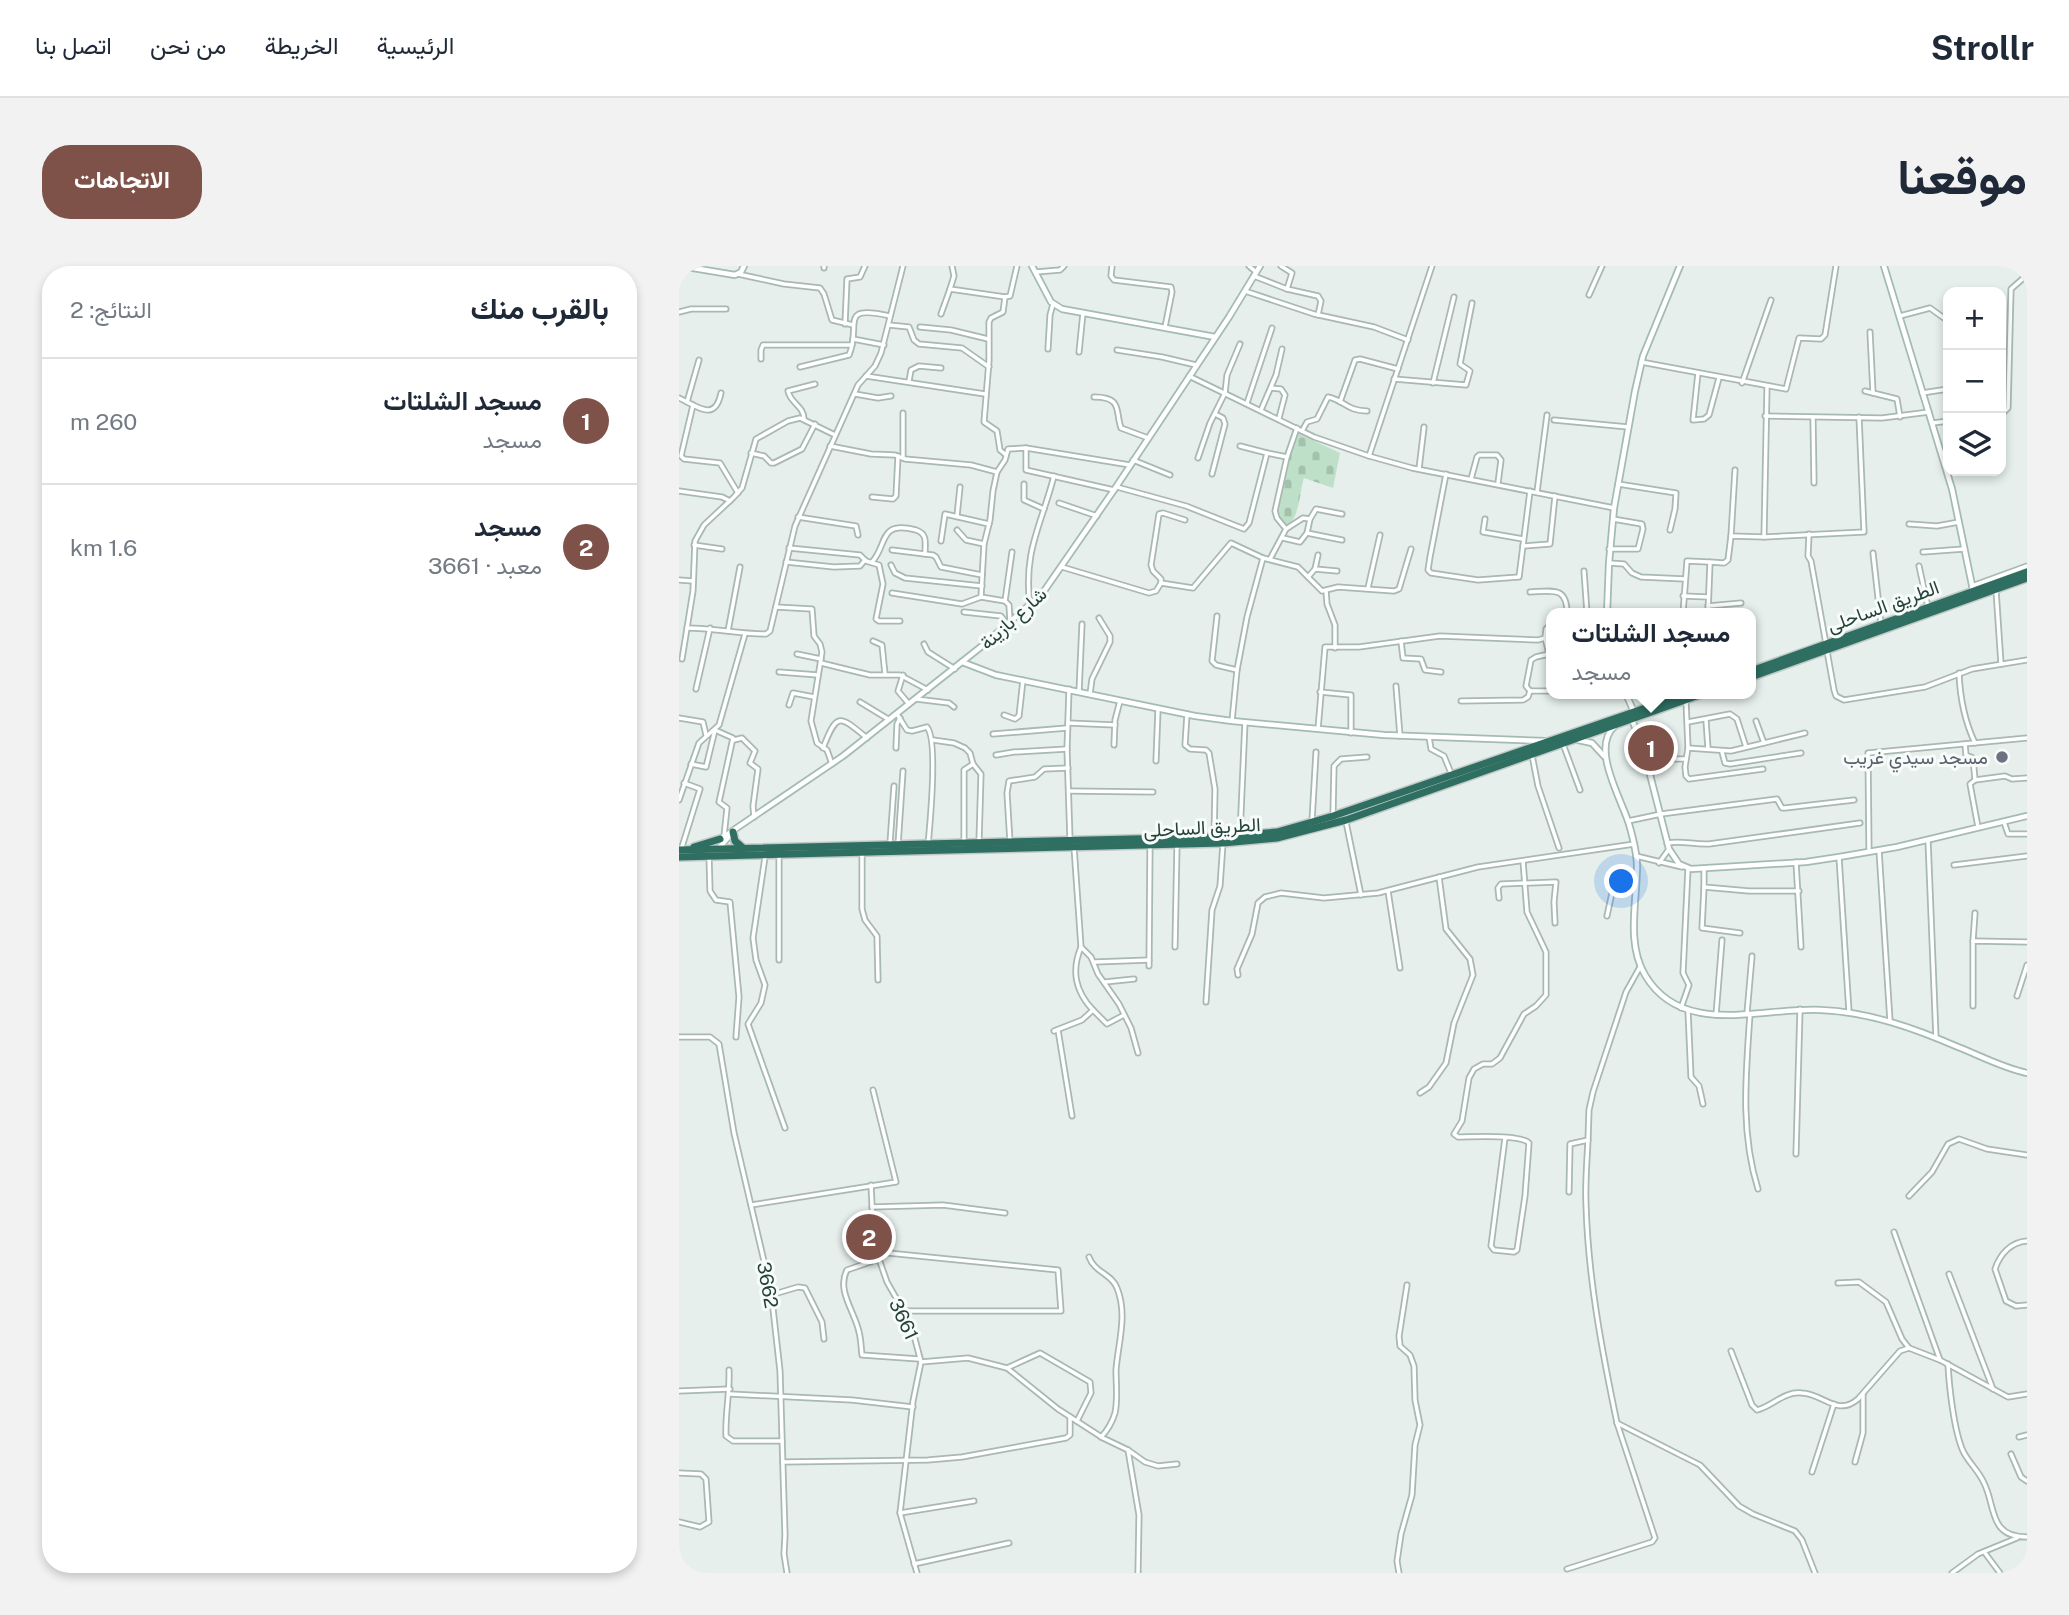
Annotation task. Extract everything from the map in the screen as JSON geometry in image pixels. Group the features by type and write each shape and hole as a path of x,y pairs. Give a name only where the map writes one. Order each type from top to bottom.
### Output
{"highway":[{"name":"الطريق الساحلى","path":"1756,669 1826,647 1881,624 2027,572"},
{"name":"الطريق الساحلى","path":"1756,675 1969,592 1996,589 2027,578"},
{"name":"الطريق الساحلى","path":"680,852 765,855 862,852 1072,844 1277,832 1312,823 1678,699"},
{"name":"الطريق الساحلى","path":"680,852 691,849 714,853 744,848 1010,842 1150,845 1277,838 1346,820 1619,724 1633,715"},
{"path":"735,830 736,843 744,848"},
{"path":"691,849 722,837"}],"street":[{"path":"681,266 820,289 834,321 853,325"},
{"path":"738,274 744,266"},
{"path":"845,324 847,278 860,277 865,266"},
{"path":"687,628 710,628 745,634 768,633 798,517 861,380 878,360 903,266"},
{"path":"941,314 954,276 952,266"},
{"path":"950,289 1005,297 1011,294 1017,266"},
{"path":"1033,266 1053,304 1062,309 1215,337"},
{"path":"1036,272 1061,270 1064,266"},
{"path":"1112,266 1111,276 1114,280 1171,287 1165,327"},
{"path":"1249,266 1255,274 1287,289 1320,298 1318,315"},
{"name":"شارع بازينة","path":"714,853 722,837 832,764 898,716 909,704 1030,606 1048,587 1260,266"},
{"path":"1281,266 1292,273 1287,289"},
{"path":"1369,456 1431,266"},
{"path":"1589,295 1602,266"},
{"path":"1607,608 1608,563 1614,508 1641,362 1680,266"},
{"path":"1641,362 1742,383 1788,388 1799,338 1824,337 1836,266"},
{"path":"1884,266 1933,423 1959,522 1969,592 2027,566"},
{"path":"2003,413 2008,408 2011,289 2027,275"},
{"path":"1245,291 1408,340"},
{"path":"1005,297 1003,312 990,319 984,422 997,431 1000,450 1006,455"},
{"path":"1433,383 1454,297"},
{"path":"1742,383 1771,299"},
{"path":"1394,379 1466,385 1470,371 1460,365 1472,303"},
{"path":"1048,349 1049,315 1053,304"},
{"path":"1900,316 1930,307 1943,317"},
{"path":"679,312 706,308 726,309"},
{"path":"800,368 851,354 853,325 857,316 865,312 891,316"},
{"path":"1079,352 1083,313"},
{"path":"889,326 909,327 914,340 919,344 962,348 989,367"},
{"path":"919,327 951,330 988,339"},
{"path":"1247,403 1272,328"},
{"path":"1870,332 1873,393"},
{"path":"853,339 884,345"},
{"path":"1198,458 1210,423 1225,393 1227,375 1240,344"},
{"path":"761,359 763,345 852,345"},
{"path":"1261,410 1271,388 1282,349"},
{"path":"1117,350 1162,356 1196,365"},
{"path":"687,402 699,359"},
{"path":"1340,402 1355,360 1398,369"},
{"path":"909,381 911,370 916,367 941,368"},
{"path":"1698,373 1693,420 1705,419 1709,415 1719,378"},
{"path":"866,376 986,394"},
{"path":"1189,376 1327,442 1369,456 1419,469 1614,508"},
{"path":"804,419 802,410 789,397 788,391 815,384"},
{"path":"1764,537 1767,387"},
{"path":"1271,388 1284,392 1279,418"},
{"path":"1923,393 1943,390"},
{"path":"1865,391 1897,399 1900,416"},
{"path":"679,398 711,410 719,402 721,393"},
{"path":"855,394 878,398 891,396"},
{"path":"1094,397 1108,398 1115,404 1121,415 1121,428 1148,438"},
{"path":"1302,430 1307,422 1317,419 1328,397 1354,411 1367,411"},
{"path":"693,405 681,456 684,459 720,463 738,493"},
{"path":"1765,416 1859,418 1929,412"},
{"path":"872,497 893,499 896,496 902,413"},
{"path":"1212,474 1225,424 1223,418 1215,414"},
{"path":"1537,492 1547,415"},
{"path":"1813,418 1814,484"},
{"path":"1731,536 1862,533 1865,530 1859,418"},
{"path":"682,659 693,581 694,545 704,525 738,493 756,439 792,420 804,419 835,435"},
{"path":"1554,419 1628,427"},
{"path":"1933,423 1943,422"},
{"path":"751,453 764,456 774,463 802,449 815,424"},
{"path":"1419,469 1425,427"},
{"path":"1286,529 1275,512 1287,457 1297,428"},
{"path":"830,446 871,454 971,465 997,472"},
{"path":"1240,446 1287,457"},
{"path":"981,597 984,544 997,472 1010,447 1132,463 1170,475"},
{"path":"1026,448 1026,470 1186,506 1246,529 1267,453"},
{"path":"1471,479 1479,455 1497,455 1501,460 1498,483"},
{"path":"1683,608 1687,561 1724,563 1728,560 1735,470"},
{"path":"1446,474 1436,517 1429,572 1478,580 1516,579 1520,574 1530,491"},
{"path":"1030,606 1027,581 1030,551 1054,476"},
{"path":"1024,484 1024,500 1044,509"},
{"path":"1618,484 1676,493 1670,530"},
{"path":"957,516 960,487"},
{"path":"679,491 722,497 730,501"},
{"path":"1523,546 1550,544 1555,496"},
{"path":"1059,503 1097,516"},
{"path":"1282,538 1300,542 1307,533 1310,519 1316,509 1342,514"},
{"path":"1062,567 1149,593 1156,591 1161,579 1151,565 1159,514 1185,520"},
{"path":"941,541 944,515 989,524"},
{"path":"798,517 856,526 858,535"},
{"path":"1270,559 1286,529 1303,518 1310,519"},
{"path":"1485,519 1483,532 1523,539"},
{"path":"1609,549 1638,549 1643,529 1642,524 1613,519"},
{"path":"1909,524 1937,526 1959,522"},
{"path":"871,563 877,556 884,536 896,528 923,533 926,539 925,554"},
{"path":"957,530 966,540 984,544"},
{"path":"1307,533 1342,540"},
{"path":"1809,534 1808,556 1836,696 1844,700 1925,687 1959,673 2027,660"},
{"path":"1368,588 1380,535"},
{"path":"1161,583 1195,587 1231,543 1263,558 1291,564 1308,576 1318,589 1326,591 1338,587 1398,590 1411,549"},
{"path":"694,545 722,549"},
{"path":"789,548 860,555 881,568 883,584 876,620 900,621"},
{"path":"1923,552 1964,549"},
{"path":"892,550 935,556 941,567 982,575"},
{"path":"1006,601 1012,552"},
{"path":"1873,553 1881,624"},
{"path":"1308,576 1315,569 1318,555"},
{"path":"1231,721 1247,617 1263,558"},
{"path":"786,562 857,567 865,560"},
{"path":"1710,562 1708,607 1741,603"},
{"path":"1608,563 1624,564 1632,573 1641,577 1685,579"},
{"path":"891,565 894,573 905,578 982,586"},
{"path":"1919,566 1928,607"},
{"path":"728,631 740,567"},
{"path":"1315,569 1337,571"},
{"path":"1584,571 1587,608"},
{"path":"679,580 693,581"},
{"path":"1996,589 1999,599 2001,664"},
{"path":"1326,591 1327,604 1335,625 1335,648"},
{"path":"1529,592 1564,595 1567,598 1567,608"},
{"path":"892,593 962,604 981,597 1006,601 1010,605 1009,624"},
{"path":"1683,596 1708,597"},
{"path":"776,607 812,609 814,636 821,646 821,661 811,723 817,743 827,750 832,764"},
{"path":"964,611 1001,616 1009,624"},
{"path":"1217,616 1212,661 1216,665 1237,670"},
{"path":"1090,694 1092,679 1110,642 1110,636 1098,618"},
{"path":"1079,691 1082,624"},
{"path":"695,689 710,628"},
{"path":"1546,629 1546,642"},
{"path":"679,800 699,743 719,725 745,634"},
{"path":"679,635 685,637"},
{"path":"1318,731 1324,648 1373,646 1440,636 1515,640 1545,638"},
{"path":"873,641 882,645 885,674"},
{"path":"1401,641 1403,658 1421,659 1428,671 1441,672"},
{"path":"924,644 928,652 955,668"},
{"path":"797,654 870,675 903,675 928,690"},
{"path":"1546,655 1531,660 1526,687 1530,691 1546,691"},
{"path":"962,662 992,674 1231,721 1318,731 1550,741"},
{"path":"779,672 818,675"},
{"path":"1959,673 1964,717 1975,743"},
{"path":"903,675 898,691 909,704"},
{"path":"1004,715 1015,719 1019,716 1023,680"},
{"path":"1396,686 1400,736"},
{"path":"1069,689 1067,749 1081,947 1075,978 1084,1000 1109,1024 1124,1015"},
{"path":"1461,701 1523,700 1528,697 1530,691"},
{"path":"1320,692 1351,695 1351,733"},
{"path":"789,705 793,693 814,697"},
{"path":"916,699 949,703 954,707"},
{"path":"1114,745 1120,699"},
{"path":"1628,699 1669,849 1674,858 1686,868"},
{"path":"1686,699 1686,776 1693,779 1763,769"},
{"path":"860,702 890,720"},
{"path":"1156,761 1158,707"},
{"path":"1188,714 1185,745 1190,749 1206,750 1209,753 1215,789 1214,837"},
{"path":"1688,722 1730,714 1746,747"},
{"path":"898,716 910,731 928,727 932,740 932,796 927,845"},
{"path":"896,748 898,716"},
{"path":"679,718 703,722 706,735"},
{"path":"823,748 833,724 839,720 847,722 867,738"},
{"path":"1706,720 1708,749"},
{"path":"1756,721 1764,743"},
{"path":"1240,835 1245,722"},
{"path":"1619,724 1606,736 1605,757 1634,844 1635,945 1640,967 1659,993 1688,1011 1716,1016 1800,1009 1849,1012 1890,1021 2027,1073"},
{"path":"993,734 1067,726 1115,725"},
{"path":"715,730 734,740 742,738 754,749 750,763 758,769 754,817"},
{"path":"691,764 706,767 715,730"},
{"path":"1688,748 1722,752 1805,733"},
{"path":"1429,737 1431,749 1444,756 1452,775"},
{"path":"1869,852 1868,753 2027,738"},
{"path":"722,837 727,809 719,802 734,740"},
{"path":"932,740 962,746 970,753 973,764 981,775 979,843"},
{"path":"1574,740 1592,743 1605,757"},
{"path":"1563,744 1580,790"},
{"path":"1965,744 1966,755 1973,758 1975,780"},
{"path":"996,755 1067,749"},
{"path":"1312,823 1316,752"},
{"path":"1722,752 1725,763 1730,764 1801,753"},
{"path":"1532,755 1538,786 1559,848"},
{"path":"1333,816 1334,766 1341,759 1367,757"},
{"path":"1646,759 1686,759"},
{"path":"964,844 964,770 973,764"},
{"path":"1010,842 1007,793 1009,782 1035,777 1044,769 1068,768"},
{"path":"894,845 903,771"},
{"path":"1978,827 1970,784 1975,780 2005,776 2012,779 2027,778"},
{"path":"680,852 700,789 684,783"},
{"path":"894,786 894,845"},
{"path":"1069,791 1153,792"},
{"path":"1628,821 1661,814 1777,799 1782,808 1854,800"},
{"path":"1636,856 1659,863 1704,870 1796,862 1869,852 2027,816"},
{"path":"1346,820 1361,895"},
{"path":"2004,822 2008,834 2027,834"},
{"path":"1667,843 1681,840 1697,845 1709,844 1860,823"},
{"name":"شارع بازينة","path":"714,853 735,830"},
{"path":"1928,839 1936,1038"},
{"path":"1206,1002 1212,910 1219,891 1223,843"},
{"path":"1175,947 1177,844"},
{"path":"1238,975 1237,969 1252,934 1258,903 1265,897 1281,893 1324,898 1361,895 1388,891 1478,867 1634,844"},
{"path":"1149,966 1150,845"},
{"path":"1659,863 1669,849"},
{"path":"1879,850 1890,1021"},
{"path":"862,852 862,909 863,917 877,936 878,980"},
{"path":"714,853 710,891 716,900 730,902 739,996 736,1037"},
{"path":"779,854 779,960"},
{"path":"765,855 753,938 756,960 765,985 761,1003 748,1024 785,1128"},
{"path":"1954,865 2027,856"},
{"path":"1839,857 1849,1012"},
{"path":"1505,1138 1491,1245 1494,1250 1514,1252 1517,1250 1525,1196 1529,1143 1523,1138 1458,1137 1454,1134 1462,1121 1469,1078 1474,1069 1483,1063 1492,1064 1500,1058 1524,1014 1546,995 1546,952 1527,912 1523,861"},
{"path":"1796,862 1801,947"},
{"path":"1681,1008 1689,985 1683,973 1686,868"},
{"path":"1704,870 1702,928 1740,933"},
{"path":"1420,1093 1429,1087 1446,1063 1454,1023 1473,975 1473,967 1466,953 1446,929 1439,877"},
{"path":"1499,898 1498,888 1501,884 1556,882 1555,923"},
{"path":"1607,916 1613,888 1636,884"},
{"path":"1704,887 1749,891 1799,891"},
{"path":"1388,891 1400,968"},
{"path":"1973,1006 1975,913"},
{"path":"1716,1016 1722,940"},
{"path":"1973,942 2027,942"},
{"path":"1081,947 1094,962 1103,982 1119,1004 1138,1053"},
{"path":"1752,956 1745,1098 1751,1165 1758,1189"},
{"path":"1094,962 1149,960"},
{"path":"2017,996 2027,965"},
{"path":"1567,1569 1652,1542 1655,1538 1617,1423 1602,1348 1586,1204 1591,1101 1620,1008 1640,967"},
{"path":"1103,982 1134,979"},
{"path":"1796,1154 1800,1009"},
{"path":"1072,1116 1056,1030 1082,1020 1093,1010"},
{"path":"1688,1011 1691,1079 1699,1086 1703,1104"},
{"name":"3662","path":"679,1037 711,1037 719,1044 734,1133 771,1295 780,1396 784,1555 787,1573"},
{"path":"751,1205 871,1185 893,1184 897,1180 873,1090"},
{"path":"1909,1196 1932,1172 1948,1144 1954,1140 1959,1139 1987,1149 2027,1155"},
{"path":"1569,1192 1570,1144 1588,1140"},
{"name":"3661","path":"871,1185 879,1259 892,1292 905,1311 920,1360 900,1513 917,1573"},
{"path":"872,1207 943,1205 1005,1213"},
{"path":"1894,1232 1940,1360"},
{"path":"2027,1241 2017,1242 2005,1251 1995,1269 2006,1301 2016,1306 2027,1305"},
{"path":"878,1252 1058,1270 1061,1311 905,1311"},
{"path":"1089,1257 1093,1266 1111,1278 1117,1287 1121,1314 1116,1409 1110,1425 1101,1437"},
{"path":"879,1259 847,1270 843,1277 847,1300 859,1332 862,1355 920,1360 968,1358 1007,1368 1070,1418 1150,1465 1177,1464"},
{"path":"1949,1274 1994,1391"},
{"path":"1838,1283 1859,1282 1886,1302 1902,1339 1909,1348 1948,1364 1994,1391 2013,1398 2027,1394"},
{"path":"1399,1573 1401,1534 1412,1495 1415,1445 1420,1425 1415,1400 1414,1366 1410,1355 1401,1346 1399,1336 1408,1285"},
{"path":"771,1295 798,1287 805,1288 822,1322 824,1339"},
{"path":"1731,1351 1752,1405 1757,1410 1786,1395 1800,1392 1833,1404 1850,1405 1900,1351 1909,1348"},
{"path":"1007,1368 1039,1353 1090,1382 1091,1393 1077,1422"},
{"path":"1948,1364 1952,1401 1962,1448 1986,1486 1990,1508 1997,1521 2005,1531 2019,1537 2027,1537"},
{"path":"729,1370 726,1436 729,1440 782,1441"},
{"path":"679,1391 730,1391 913,1407"},
{"path":"1855,1462 1863,1433 1863,1393"},
{"path":"1812,1472 1833,1404"},
{"path":"783,1462 962,1457 1066,1438 1070,1436 1070,1418"},
{"path":"1617,1423 1700,1465 1746,1510 1795,1531 1802,1540 1815,1573"},
{"path":"2019,1437 2027,1436"},
{"path":"1128,1450 1139,1515 1138,1573"},
{"path":"2011,1454 2021,1477 2027,1481"},
{"path":"679,1473 701,1474 706,1479 709,1522 700,1527 679,1522"},
{"path":"900,1513 974,1501"},
{"path":"1952,1573 1978,1554 2019,1537"},
{"path":"914,1564 1010,1543"},
{"path":"1985,1553 2000,1573"}],"green space":[{"path":"1297,433 1340,453 1333,488 1304,478 1296,513 1284,528 1276,515 1288,458"}],"place":[{"name":"مسجد الشلتات","path":"1651,748"},
{"name":"مسجد سيدي غريب","path":"2002,757"},
{"name":"مسجد","path":"869,1237"}]}
